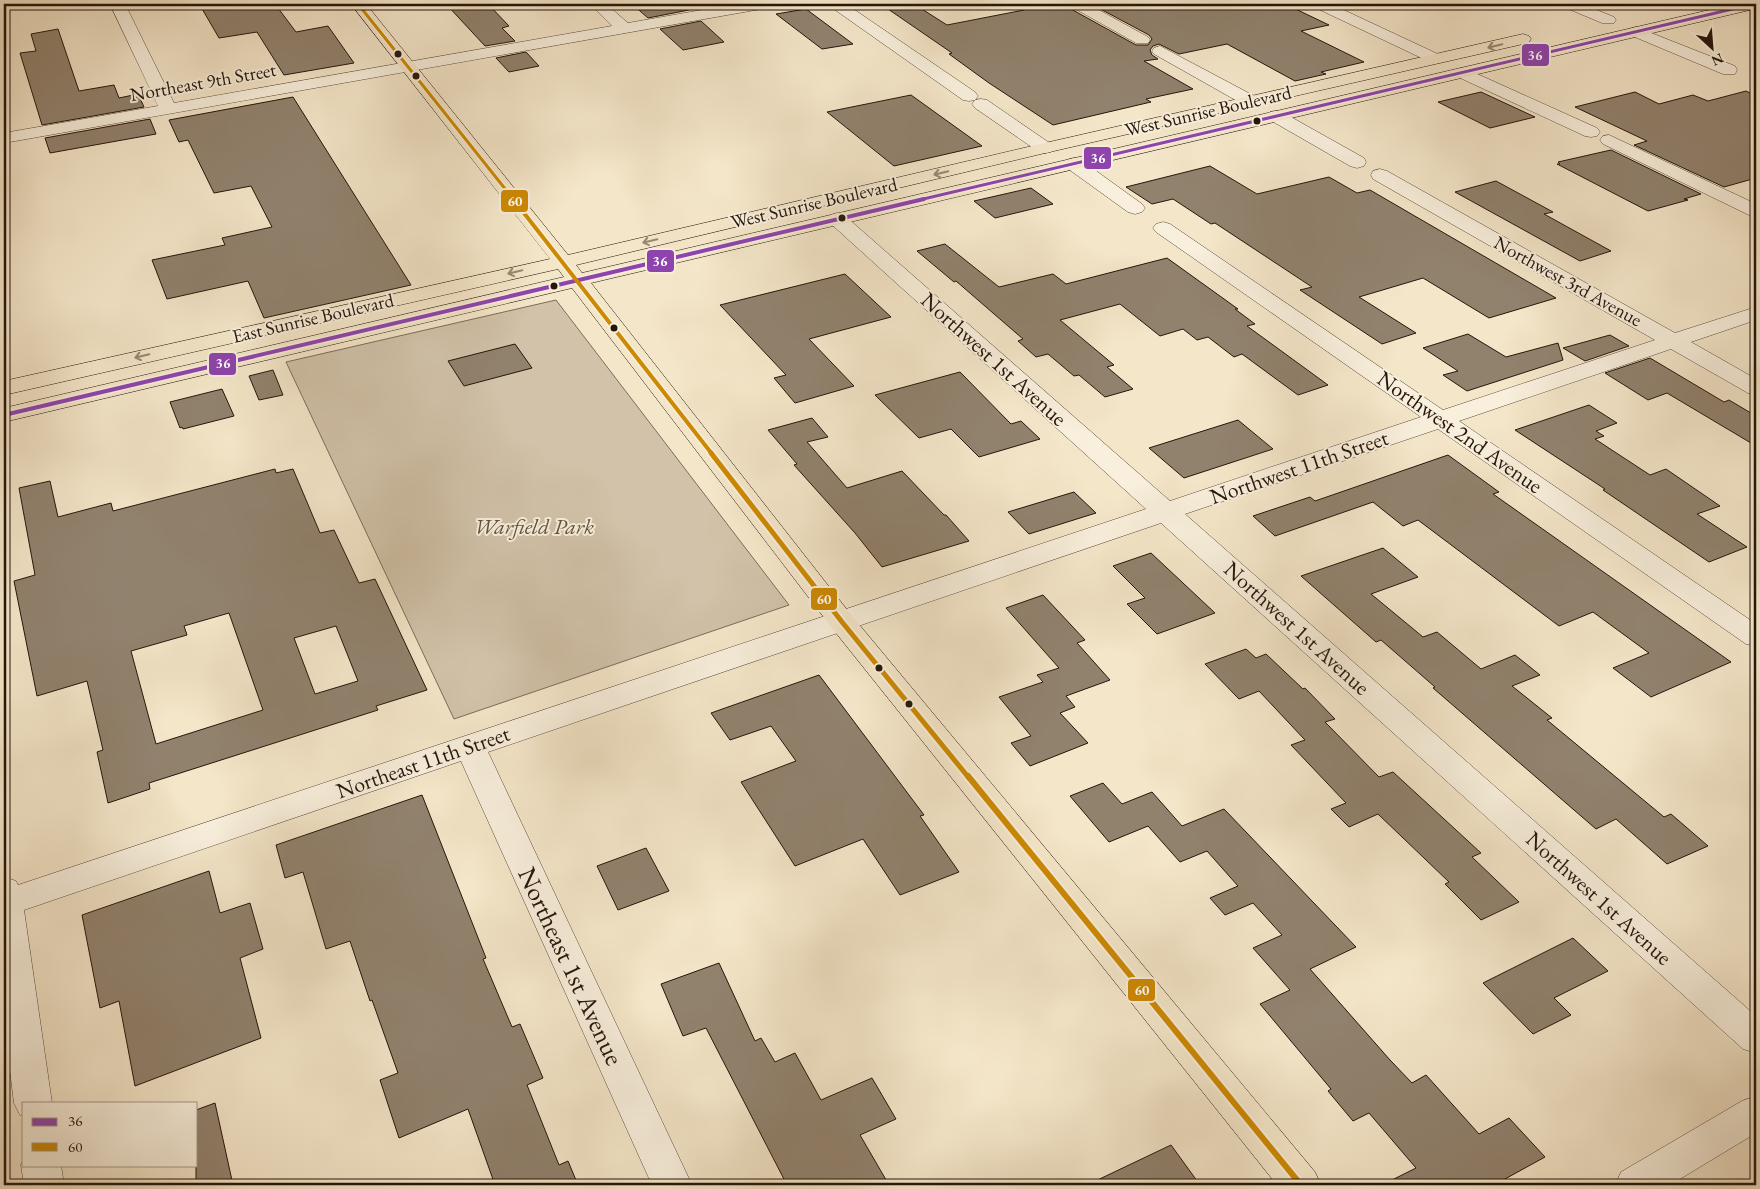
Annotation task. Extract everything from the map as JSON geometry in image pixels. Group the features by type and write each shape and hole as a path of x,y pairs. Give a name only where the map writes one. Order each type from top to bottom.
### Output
{"main road":[{"path":"358,4 563,262 842,622 1301,1185"},
{"name":"West Sunrise Boulevard","path":"577,280 1754,4"},
{"path":"1580,26 1614,18 1616,30 1604,39"},
{"name":"West Sunrise Boulevard","path":"563,262 1045,148 1534,37"},
{"path":"1074,164 1068,158 1069,156 1105,135"},
{"name":"East Sunrise Boulevard","path":"9,388 563,262"},
{"name":"East Sunrise Boulevard","path":"4,415 577,280"}],"street":[{"path":"117,4 168,109"},
{"path":"597,4 624,28"},
{"name":"Northeast 9th Street","path":"4,138 761,4"},
{"path":"836,4 1045,148"},
{"path":"1077,4 1142,40"},
{"path":"1319,4 1436,59"},
{"path":"1569,4 1614,18"},
{"path":"1636,32 1730,70"},
{"path":"1160,51 1252,102"},
{"path":"1464,73 1592,132"},
{"path":"1276,116 1356,162"},
{"path":"1609,140 1756,211"},
{"path":"1074,164 1135,208"},
{"name":"Northwest 3rd Avenue","path":"1380,175 1756,388"},
{"name":"Northwest 1st Avenue","path":"837,219 1756,1038"},
{"name":"Northwest 2nd Avenue","path":"1163,228 1442,419 1756,638"},
{"name":"Northwest 11th Street","path":"842,622 1756,313"},
{"name":"Northeast 11th Street","path":"4,898 842,622"},
{"name":"Northeast 1st Avenue","path":"470,746 672,1185"},
{"path":"4,898 33,1102"},
{"path":"1635,1185 1756,1113"},
{"path":"41,1166 44,1185"}],"green space":[{"name":"Warfield Park","path":"556,300 789,605 454,719 286,362"}],"building":[{"path":"224,4 275,4 296,32 328,26 354,63 284,75 257,32 219,38 201,7"},
{"path":"446,4 488,4 509,26 502,28 515,41 485,46"},
{"path":"632,4 681,4 689,10 648,18"},
{"path":"891,4 914,4 947,25 1024,10 1014,4 1067,4 1071,9 1136,45 1148,45 1152,39 1149,35 1091,4 1285,4 1329,25 1301,31 1364,62 1321,72 1326,74 1295,81 1227,44 1179,54 1159,44 1153,46 1150,50 1152,55 1158,59 1144,61 1193,89 1146,99 1151,102 1053,125 989,83 949,54 952,53 888,9"},
{"path":"806,9 853,44 822,49 776,14"},
{"path":"701,21 724,42 683,50 660,29"},
{"path":"58,29 79,91 114,85 119,98 138,94 144,107 42,125 20,53 36,51 31,34"},
{"path":"526,52 539,66 509,72 496,58"},
{"path":"1746,91 1756,96 1756,178 1724,187 1634,145 1647,141 1575,107 1635,92 1659,104 1693,95 1708,101"},
{"path":"1481,92 1535,117 1490,128 1438,102"},
{"path":"911,95 982,146 894,166 827,112"},
{"path":"293,97 411,285 264,318 248,281 167,299 152,260 225,245 222,238 272,227 251,186 214,193 188,140 179,142 169,120"},
{"path":"150,119 156,134 50,153 45,138"},
{"path":"1611,150 1701,194 1684,199 1688,200 1648,211 1557,164 1560,164 1558,162"},
{"path":"1210,166 1257,194 1329,177 1357,193 1370,190 1556,298 1489,318 1423,278 1359,297 1416,333 1382,344 1300,290 1312,287 1215,223 1211,224 1173,199 1152,204 1126,187"},
{"path":"1496,181 1553,212 1544,214 1611,251 1580,261 1455,192"},
{"path":"1031,188 1053,204 995,218 974,201"},
{"path":"945,244 999,287 1053,274 1066,284 1167,258 1238,309 1235,309 1255,324 1247,326 1328,385 1298,395 1242,354 1234,357 1208,337 1197,340 1183,329 1160,336 1120,304 1060,320 1114,365 1107,367 1133,389 1105,397 1079,375 1074,376 1048,354 1036,357 1018,341 1023,339 956,281 954,282 917,251"},
{"path":"845,274 891,317 809,339 854,386 795,403 774,378 786,375 720,305"},
{"path":"1468,334 1506,357 1558,343 1563,360 1467,391 1443,375 1458,371 1423,348"},
{"path":"1610,335 1629,346 1585,361 1563,348"},
{"path":"515,344 532,368 464,386 448,361"},
{"path":"1650,358 1724,402 1729,400 1756,416 1756,446 1667,393 1648,400 1605,373"},
{"path":"273,370 283,395 259,400 249,376"},
{"path":"960,372 1011,424 1021,421 1040,439 979,457 951,429 919,438 875,395"},
{"path":"222,389 234,416 183,429 182,427 180,428 170,402"},
{"path":"1589,405 1617,423 1596,431 1604,436 1595,439 1650,475 1666,469 1720,506 1697,514 1747,547 1709,562 1603,490 1605,489 1515,430"},
{"path":"812,418 828,437 807,442 847,488 902,471 969,541 882,567 855,533 794,465 797,464 768,430"},
{"path":"1238,420 1273,449 1184,478 1149,448"},
{"path":"1448,455 1499,492 1493,494 1731,662 1651,697 1613,668 1649,653 1593,612 1559,626 1418,520 1403,526 1373,502 1275,536 1253,516 1310,497 1315,501"},
{"path":"275,469 276,473 293,469 320,533 334,530 359,583 375,579 427,690 376,706 378,710 149,783 150,789 108,803 97,752 103,750 87,681 37,696 14,581 35,575 19,488 50,481 58,517 111,503 113,511","holes":["229,613 263,710 156,744 131,651 187,635 184,626","336,626 358,681 315,694 294,638"]},
{"path":"1074,492 1096,513 1029,534 1008,512"},
{"path":"1383,548 1418,577 1371,594 1423,637 1437,632 1481,669 1515,655 1540,675 1512,686 1552,718 1547,720 1664,817 1671,814 1708,846 1667,864 1616,819 1596,829 1433,688 1435,687 1381,640 1376,642 1301,576"},
{"path":"1151,553 1215,613 1157,634 1127,604 1145,598 1113,566"},
{"path":"1043,595 1085,640 1077,643 1110,680 1066,696 1075,707 1060,713 1088,743 1030,766 1011,743 1031,736 999,697 1043,682 1037,675 1059,668 1006,608"},
{"path":"1246,649 1256,658 1266,654 1303,689 1305,688 1335,719 1325,722 1379,777 1393,772 1481,853 1472,857 1519,902 1481,920 1445,884 1449,882 1378,814 1349,827 1331,809 1346,803 1291,745 1305,740 1259,691 1239,699 1205,664"},
{"path":"819,675 924,815 920,816 959,872 900,895 863,839 795,866 741,782 796,761 771,726 730,740 711,713"},
{"path":"1103,783 1122,804 1152,792 1182,826 1224,809 1356,947 1310,969 1390,1060 1412,1083 1426,1075 1479,1134 1509,1118 1545,1157 1494,1185 1382,1185 1416,1168 1369,1113 1353,1121 1328,1091 1331,1089 1260,1004 1290,990 1253,948 1282,935 1253,903 1225,915 1210,898 1238,886 1207,851 1180,862 1148,826 1109,842 1070,796"},
{"path":"422,795 486,958 483,959 512,1027 520,1024 543,1078 527,1085 559,1165 568,1161 578,1185 495,1185 468,1109 399,1138 380,1080 398,1073 372,1000 370,1001 350,941 326,949 303,872 285,878 276,845"},
{"path":"646,848 669,891 618,910 597,866"},
{"path":"209,871 220,913 250,903 263,949 240,958 261,1038 135,1086 119,1001 100,1008 82,915"},
{"path":"1573,938 1608,971 1554,998 1571,1015 1533,1034 1483,983"},
{"path":"719,963 755,1041 761,1038 775,1062 795,1053 821,1100 872,1078 896,1119 860,1135 889,1185 787,1185 706,1028 683,1036 661,984"},
{"path":"215,1103 233,1185 196,1185 198,1109"},
{"path":"1171,1145 1200,1185 1087,1185"}],"transit line":[{"name":"60","path":"358,4 563,262 842,622 1301,1185"},
{"name":"36","path":"4,415 1754,4"}]}
